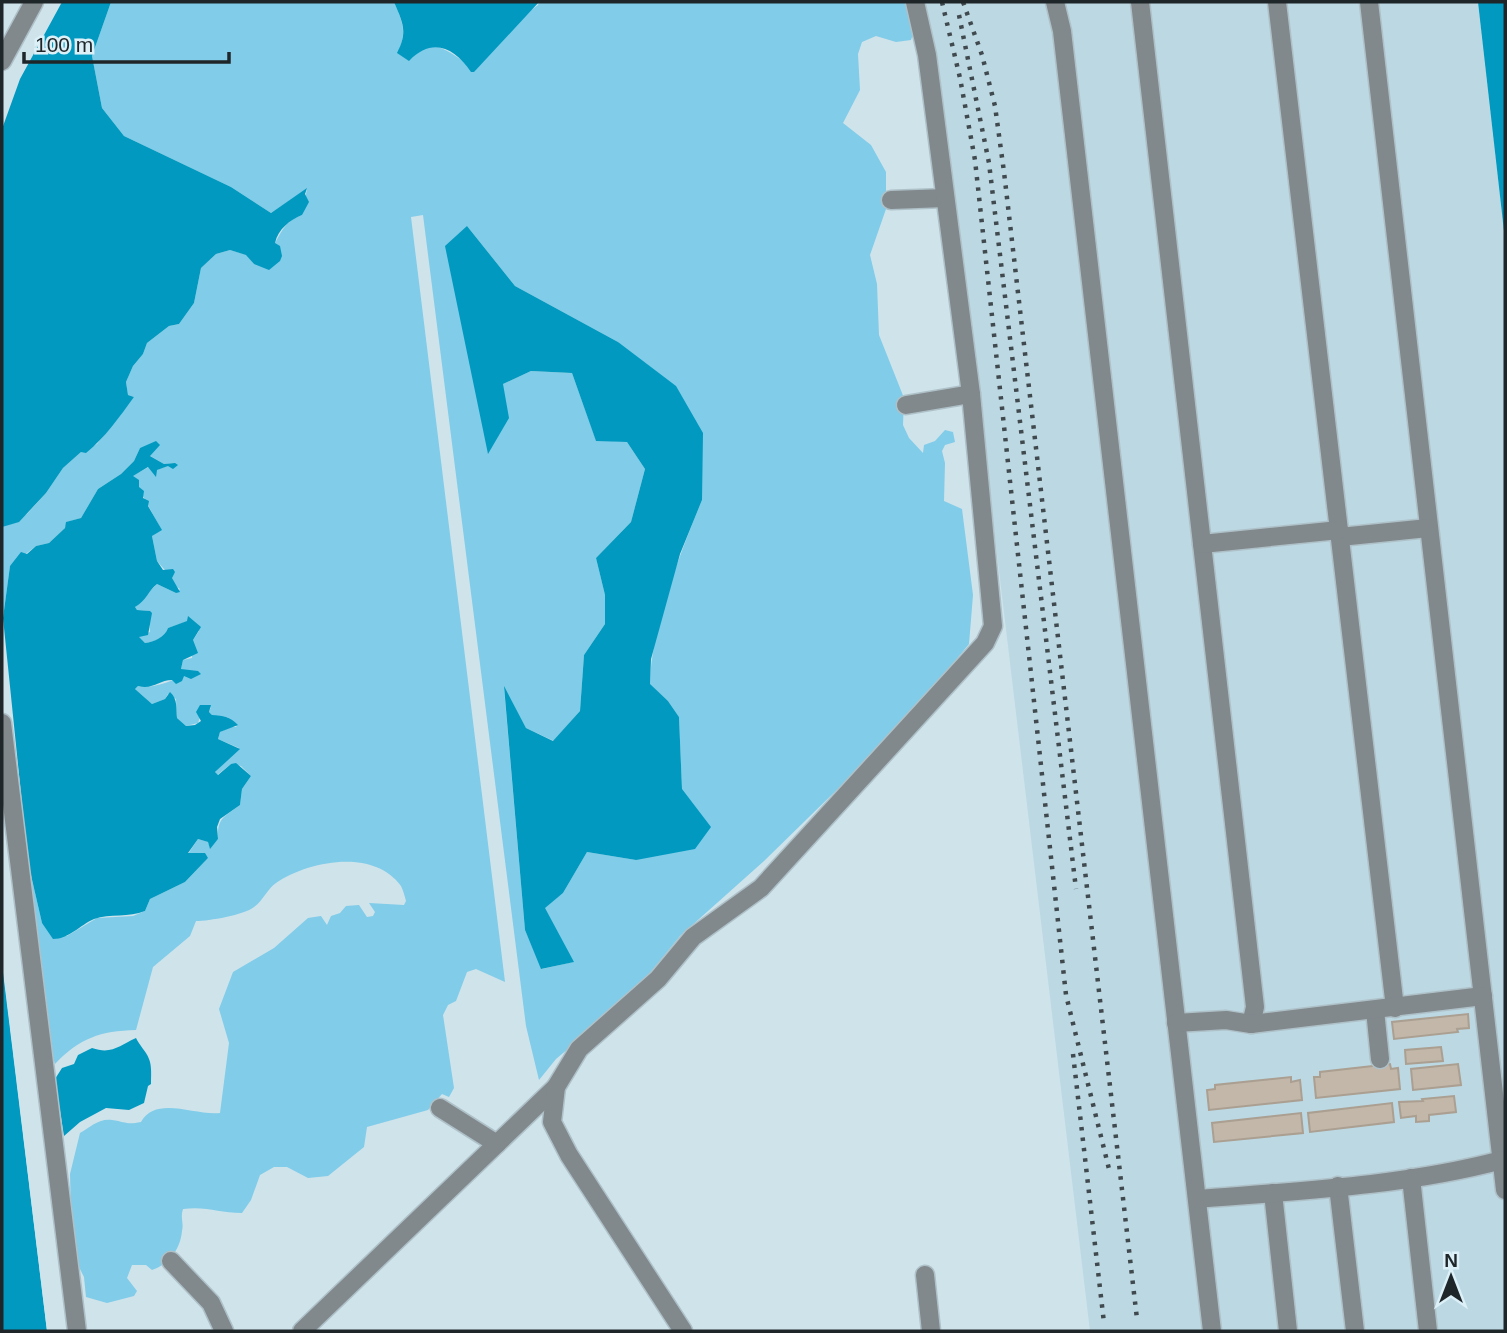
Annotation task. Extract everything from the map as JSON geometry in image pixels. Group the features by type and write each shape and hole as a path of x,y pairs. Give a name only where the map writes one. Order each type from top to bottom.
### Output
{"lane":[{"path":"2,61 34,2"},
{"path":"302,1331 556,1087 579,1049 658,979 693,937 761,888 985,643 993,626 971,394 927,55 915,2"},
{"path":"1055,2 1062,31 1212,1331"},
{"path":"1140,2 1255,1007 1251,1024"},
{"path":"1277,2 1395,1008"},
{"path":"1369,2 1505,1189"},
{"path":"891,200 945,198"},
{"path":"906,405 971,394"},
{"path":"1202,544 1428,528"},
{"path":"2,723 77,1331"},
{"path":"1176,1023 1226,1020 1251,1024 1483,996"},
{"path":"1375,1010 1380,1059"},
{"path":"556,1087 552,1122 569,1155 683,1331"},
{"path":"440,1108 497,1144"},
{"path":"1197,1199 1411,1178 1464,1170 1502,1160"},
{"path":"1411,1178 1428,1331"},
{"path":"1338,1186 1355,1331"},
{"path":"1273,1193 1288,1331"},
{"path":"171,1261 211,1303 225,1331"},
{"path":"925,1275 932,1331"}],"shaded area":[{"path":"62,2 111,2 92,56 102,108 124,136 231,187 271,213 307,188 305,194 309,202 302,215 289,222 279,233 275,243 280,246 282,256 269,270 254,264 246,255 230,250 216,254 201,268 194,303 179,324 169,326 147,343 143,354 133,366 126,382 128,395 134,397 118,419 93,447 86,453 81,452 63,468 46,493 19,522 2,527 2,129 20,79"},
{"path":"111,2 394,2 403,28 398,53 409,60 423,49 436,47 463,61 539,2 907,2 914,31 911,40 896,42 876,36 862,42 858,54 860,90 843,123 871,145 886,172 886,209 870,255 877,284 879,335 904,398 903,425 909,438 923,453 924,445 935,441 945,430 953,432 955,442 945,445 942,451 945,463 944,501 962,509 973,595 969,644 898,730 764,861 680,936 649,974 614,1010 556,1059 539,1080 526,1026 423,215 411,217 505,982 476,969 467,972 456,1001 448,1005 443,1015 454,1088 449,1097 442,1094 428,1110 367,1127 364,1147 328,1176 308,1178 287,1167 274,1167 260,1175 251,1200 242,1213 183,1209 181,1238 173,1255 152,1270 146,1265 132,1265 127,1278 137,1291 134,1296 107,1303 86,1297 84,1277 77,1263 70,1174 80,1133 103,1120 141,1122 148,1114 166,1108 220,1113 229,1043 219,1009 233,972 274,948 308,918 321,916 327,925 331,916 340,913 346,906 359,905 367,917 373,916 375,912 369,903 404,905 406,901 401,886 389,874 374,866 340,862 323,864 290,875 273,886 257,904 243,913 196,921 190,936 153,967 136,1030 112,1032 91,1038 73,1048 55,1064 49,1045 28,862 42,923 67,936 97,918 133,916 145,911 150,899 185,882 208,858 188,854 198,839 208,842 210,848 218,839 220,822 240,805 242,789 251,776 241,766 231,764 217,775 215,772 239,748 218,739 220,732 237,727 227,717 212,715 209,712 211,707 200,717 198,723 186,726 177,718 176,699 168,694 165,699 152,704 135,689 138,686 166,683 190,670 181,669 183,660 192,658 193,640 199,631 188,621 168,628 152,642 145,643 138,637 150,632 149,611 137,610 135,607 157,584 176,593 180,589 157,561 152,536 161,529 132,476 149,467 156,470 175,463 164,464 149,455 159,445 140,448 134,461 121,474 98,489 81,518 67,522 65,528 49,543 36,546 10,566 3,618 2,527 27,514 63,468 81,452 97,444 134,397 128,395 126,382 133,366 143,354 147,343 169,326 179,324 194,303 201,268 216,254 230,250 247,255 254,264 271,248 289,223 302,215 307,189 271,213 231,187 124,136 102,108 92,56","holes":["467,226 515,286 618,342 702,500 661,615 655,639 650,685 668,701 679,717 682,789 636,860 587,852 563,893 544,908 573,962 542,969 525,930 504,688 526,728 554,741 580,711 584,655 605,624 605,595 596,558 631,522 645,469 627,442 596,440 572,373 531,371 503,384"]},
{"path":"394,2 539,2 474,72 471,72 457,56 442,48 426,49 409,61 397,53 403,28"},
{"path":"917,2 1478,2 1505,240 1505,1331 1090,1331 946,128"},
{"path":"1478,2 1505,2 1505,240"},
{"path":"467,226 515,286 618,342 676,386 703,433 702,500 680,554 651,659 650,684 668,701 679,717 682,789 711,827 695,849 636,860 587,852 563,893 545,908 574,962 541,969 525,930 504,686 526,728 553,741 580,711 584,655 605,624 605,595 596,558 631,522 645,469 627,442 596,441 572,373 531,371 503,384 509,418 488,454 445,246"},
{"path":"156,441 160,445 150,456 164,464 178,465 173,469 168,466 157,470 156,477 148,467 133,476 139,480 139,487 144,491 143,498 149,501 148,506 162,530 152,536 157,561 163,570 173,569 175,572 172,578 180,592 176,593 157,584 135,607 137,610 152,613 148,635 139,637 145,643 155,640 168,628 187,621 188,616 201,627 193,640 198,653 183,660 181,669 198,671 201,674 191,679 184,676 182,681 176,684 167,680 135,689 152,704 165,699 170,692 175,701 177,718 186,726 201,721 196,712 200,705 211,705 209,712 212,715 232,720 238,725 220,732 218,739 240,749 215,772 218,775 236,763 251,776 242,789 240,805 220,819 217,827 218,839 210,849 208,842 198,839 188,853 205,853 208,858 185,882 150,899 145,911 94,919 69,934 53,939 42,923 28,862 3,618 10,566 21,552 27,554 36,546 49,543 65,528 66,522 81,518 98,489 121,474 134,461 140,448"},
{"path":"2,964 47,1331 2,1331"},
{"path":"136,1038 151,1065 151,1084 148,1086 144,1103 129,1110 106,1108 80,1122 64,1136 55,1079 62,1068 74,1064 78,1055 92,1048 110,1050"}],"pier":[{"path":"2,960 5,963 51,1331 47,1331"}],"building":[{"path":"1468,1014 1469,1028 1457,1029 1458,1032 1394,1039 1392,1022"},
{"path":"1441,1047 1443,1061 1406,1064 1405,1050"},
{"path":"1390,1064 1391,1069 1398,1068 1400,1089 1316,1098 1314,1077 1320,1077 1320,1072"},
{"path":"1458,1064 1461,1085 1413,1090 1411,1069"},
{"path":"1291,1077 1291,1082 1300,1080 1302,1100 1209,1110 1207,1090 1215,1089 1215,1085"},
{"path":"1454,1096 1456,1112 1429,1115 1429,1121 1416,1122 1416,1116 1401,1118 1399,1102"},
{"path":"1392,1103 1394,1122 1310,1132 1308,1113"},
{"path":"1301,1113 1303,1133 1214,1142 1212,1123"}],"railway":[{"path":"942,2 975,160 1066,995 1109,1169"},
{"path":"963,2 982,55 995,106 1004,172 1137,1319"},
{"path":"959,15 989,163 1076,889"},
{"path":"1073,1054 1104,1323"}]}
